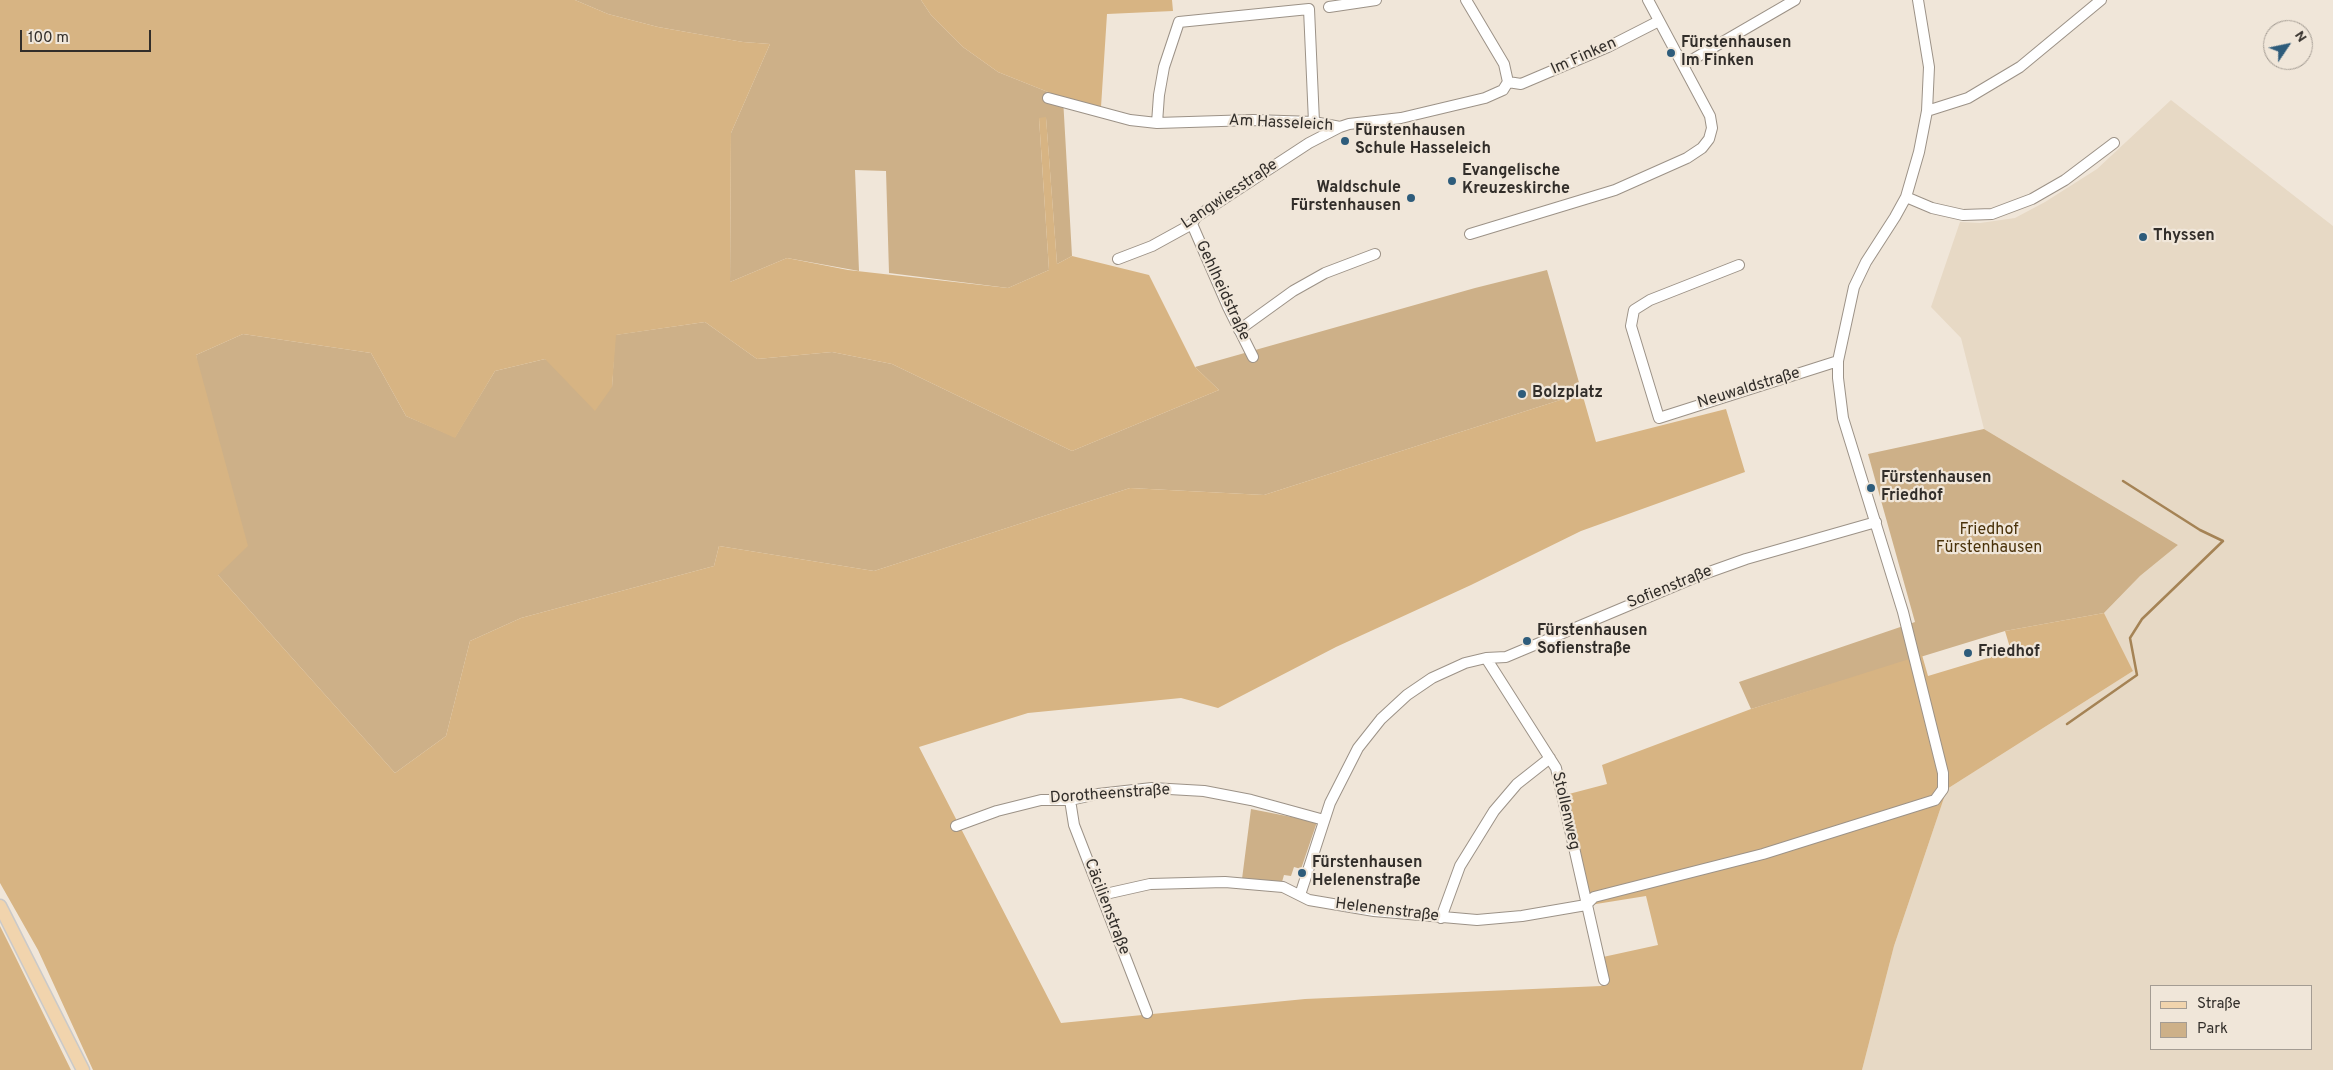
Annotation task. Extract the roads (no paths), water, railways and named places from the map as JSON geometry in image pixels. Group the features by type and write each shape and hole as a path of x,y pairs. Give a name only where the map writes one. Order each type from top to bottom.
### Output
{"main road":[{"path":"0,906 83,1070"}],"street":[{"path":"1329,7 1376,0"},
{"path":"1466,0 1504,64 1508,82"},
{"path":"1470,234 1615,190 1659,172 1702,148 1709,139 1712,128 1710,116 1648,0"},
{"path":"1683,65 1795,0"},
{"name":"Helenenstraße","path":"1102,895 1150,884 1193,882 1283,888 1309,900 1355,908 1441,918 1477,920 1513,917 1586,904 1594,898 1763,854 1935,800 1943,789 1943,773 1922,696 1903,612 1843,418 1838,361 1854,287 1866,262 1906,197 1919,152 1927,111 1930,67 1918,0"},
{"path":"1927,111 1968,98 2020,66 2101,0"},
{"path":"1157,123 1159,94 1164,66 1179,22 1309,9 1314,122"},
{"name":"Im Finken","path":"1508,82 1521,84 1608,47 1659,21"},
{"name":"Am Hasseleich","path":"1048,98 1122,118 1157,123 1253,120 1314,122 1340,127 1349,124 1401,118 1485,98 1503,90 1508,82"},
{"name":"Langwiesstraße","path":"1118,259 1152,246 1192,224 1196,217 1308,143 1340,127"},
{"path":"1906,197 1932,208 1963,216 1992,214 2040,195 2077,172 2114,142"},
{"name":"Gehlheidstraße","path":"1192,224 1239,330 1254,357"},
{"path":"1239,330 1293,291 1325,274 1375,254"},
{"name":"Neuwaldstraße","path":"1739,265 1650,300 1634,310 1631,326 1660,418 1838,361"},
{"name":"Sofienstraße","path":"1300,895 1330,803 1358,748 1381,719 1407,695 1432,678 1465,663 1486,658 1506,657 1701,575 1746,559 1876,522"},
{"name":"Stollenweg","path":"1486,658 1556,768 1604,980"},
{"path":"1441,918 1460,866 1489,818 1517,784 1550,758"},
{"name":"Dorotheenstraße","path":"956,826 997,811 1040,800 1070,800 1098,794 1152,788 1204,791 1251,800 1324,820"},
{"name":"Cäcilienstraße","path":"1070,800 1074,826 1147,1013"}],"waterway":[{"path":"2067,724 2137,675 2130,638 2142,619 2223,541 2200,530 2123,481"}],"place":[{"name":"Fürstenhausen Im Finken","path":"1671,53"},
{"name":"Fürstenhausen Schule Hasseleich","path":"1345,141"},
{"name":"Evangelische Kreuzeskirche","path":"1452,181"},
{"name":"Waldschule Fürstenhausen","path":"1411,198"},
{"name":"Thyssen","path":"2143,237"},
{"name":"Bolzplatz","path":"1522,394"},
{"name":"Fürstenhausen Friedhof","path":"1871,488"},
{"name":"Fürstenhausen Sofienstraße","path":"1527,641"},
{"name":"Friedhof","path":"1968,653"},
{"name":"Fürstenhausen Helenenstraße","path":"1302,873"}],"park label":[{"name":"Friedhof Fürstenhausen","path":"1989,540"}]}
